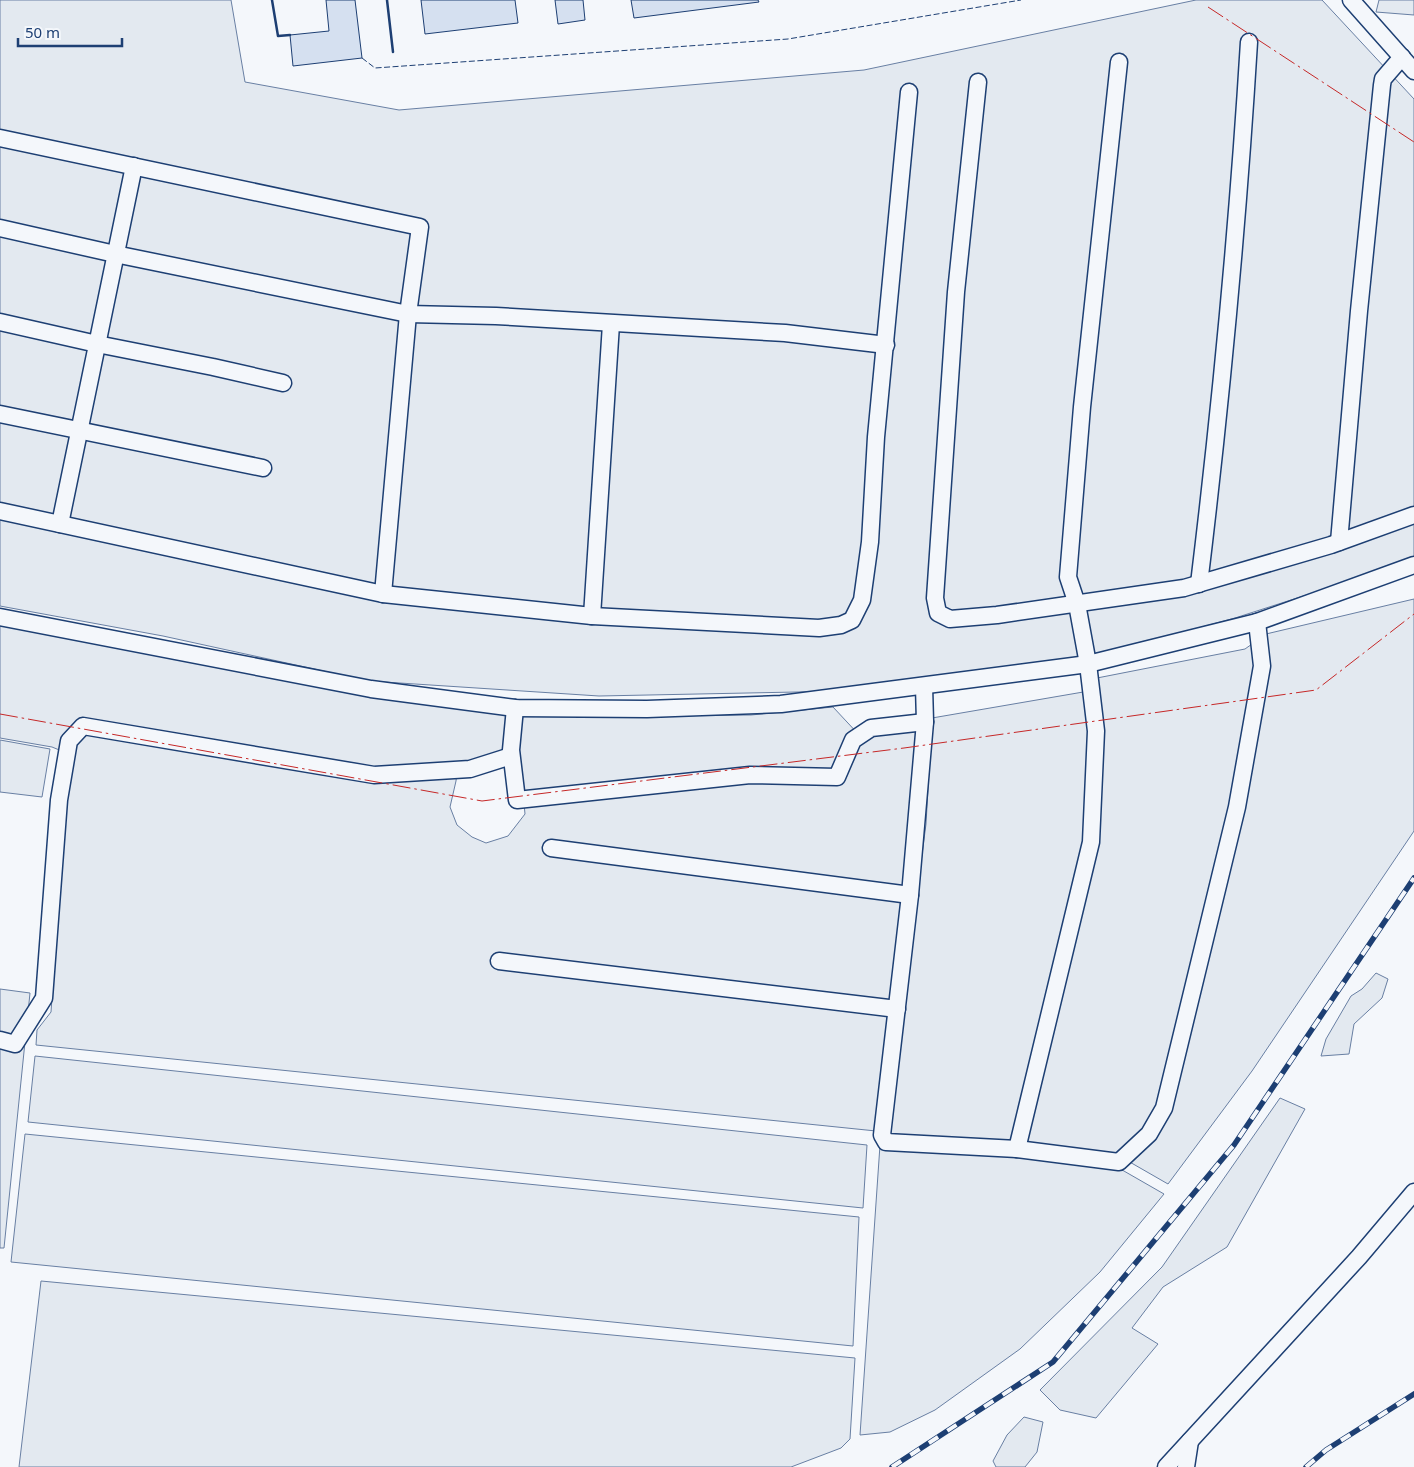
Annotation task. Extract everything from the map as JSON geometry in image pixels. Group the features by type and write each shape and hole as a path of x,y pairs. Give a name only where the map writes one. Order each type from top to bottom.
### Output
{"street":[{"path":"1352,0 1414,71"},
{"path":"1199,584 1213,468 1240,186 1249,42"},
{"path":"1339,542 1359,311 1382,85 1383,79 1402,56"},
{"path":"1017,1150 1090,842 1096,731 1088,664 1077,604 1068,577 1073,511 1119,62"},
{"path":"978,82 956,292 935,598 938,614 950,619 997,615 1184,588 1339,542 1414,515"},
{"path":"0,511 383,594 592,616 819,628 841,625 852,620 862,600 870,542 876,437 909,92"},
{"path":"0,138 420,228 408,314 383,594"},
{"path":"60,524 134,166"},
{"path":"0,228 115,254 408,314 496,316 785,333 886,345"},
{"path":"0,322 283,383"},
{"path":"592,616 612,324"},
{"path":"0,414 263,468"},
{"path":"0,617 371,689 515,708 647,709 780,704 1088,664 1258,622 1414,565"},
{"path":"924,686 925,722 910,895 882,1135 886,1142 1017,1150 1119,1162 1149,1134 1164,1108 1237,807 1262,666 1258,622"},
{"path":"515,708 511,756 516,800 750,775 837,777 853,740 871,728 925,722"},
{"path":"0,1040 15,1044 44,998 59,800 69,742 83,726 374,775 470,769 511,756"},
{"path":"551,848 910,895"},
{"path":"499,961 897,1009"},
{"path":"1166,1467 1359,1257 1414,1192"},
{"path":"1186,1467 1190,1441"}],"shaded area":[{"path":"0,0 231,0 245,82 399,110 864,70 1196,0 1322,0 1414,99 1414,558 1378,572 1235,618 1099,655 847,691 599,696 369,681 163,636 0,606"},
{"path":"1379,0 1414,0 1414,15 1376,12"},
{"path":"1414,599 1414,831 1252,1071 1168,1184 1121,1157 1030,1147 1024,1132 1096,843 1097,678 1245,649 1266,634"},
{"path":"0,624 310,683 640,716 751,715 833,707 861,737 919,723 913,815 876,1131 36,1045 37,1030 51,1012 69,754 52,747 0,738","holes":["484,759 520,761 525,814 508,836 486,843 472,837 457,825 450,807 457,771 464,761"]},
{"path":"1089,691 1086,839 1012,1148 885,1138 926,824 932,718"},
{"path":"0,740 50,749 42,797 0,792"},
{"path":"1376,973 1388,979 1382,998 1354,1024 1349,1054 1321,1056 1326,1039 1351,996 1362,989"},
{"path":"0,989 30,993 4,1248 0,1248"},
{"path":"35,1056 867,1145 863,1208 28,1122"},
{"path":"1280,1098 1305,1109 1227,1247 1163,1287 1132,1328 1158,1344 1096,1418 1060,1410 1040,1390 1162,1267"},
{"path":"25,1134 859,1217 853,1346 11,1262"},
{"path":"880,1145 1110,1163 1164,1194 1100,1272 1020,1349 935,1410 890,1432 860,1435"},
{"path":"41,1281 855,1358 850,1439 841,1448 791,1467 19,1467"},
{"path":"1024,1417 1043,1422 1037,1452 1025,1467 996,1467 993,1461 1007,1435"}],"building":[{"path":"326,0 355,0 362,58 293,66 290,35 329,31"},
{"path":"421,0 515,0 518,23 425,34"},
{"path":"555,0 583,0 585,20 558,24"},
{"path":"631,0 758,0 759,2 634,18"}],"railway":[{"path":"892,1467 1053,1362 1234,1145 1414,878"},
{"path":"1306,1467 1326,1450 1414,1394"}],"fence":[{"path":"362,58 375,68 788,39 1021,0"}],"wall":[{"path":"272,0 278,36 290,35"},
{"path":"387,0 393,52"}],"power":[{"path":"1208,7 1414,142"},
{"path":"0,714 482,801 904,748 1316,690 1414,614"}]}
